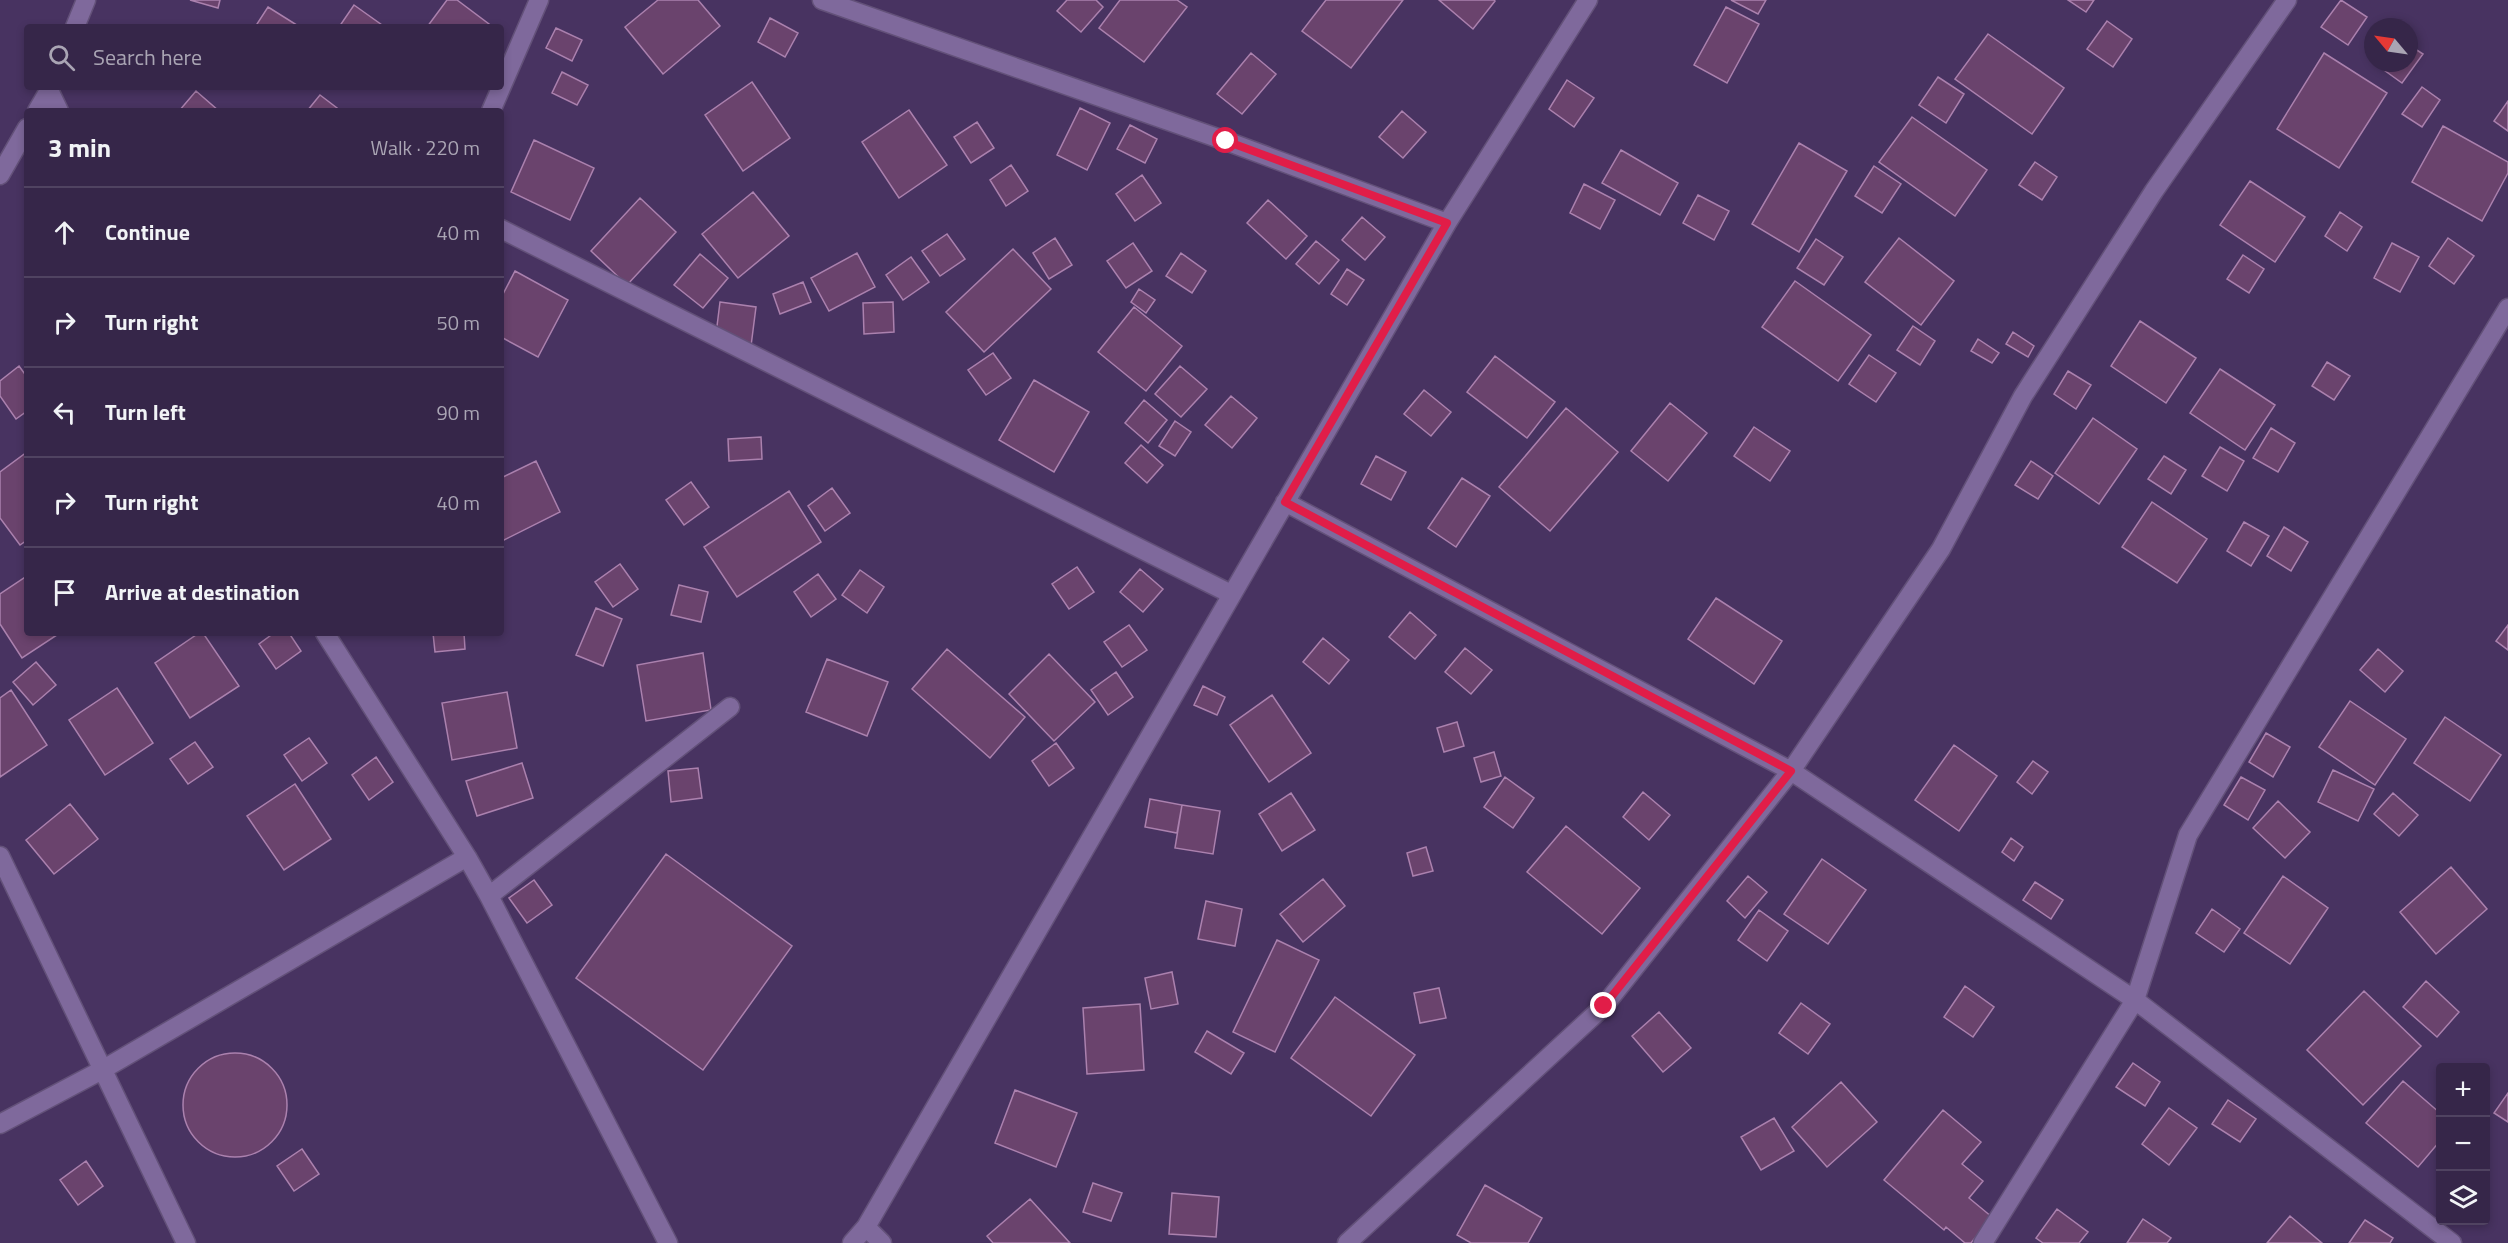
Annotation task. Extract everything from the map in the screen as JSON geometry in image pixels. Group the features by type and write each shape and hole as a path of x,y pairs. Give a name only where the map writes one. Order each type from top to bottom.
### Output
{"street":[{"path":"76,24 86,0"},
{"path":"504,81 539,0"},
{"path":"822,0 1226,141 1447,223"},
{"path":"852,1243 866,1227 1447,223 1588,0"},
{"path":"1347,1243 1604,1006 1791,771 1941,549 2023,396 2142,211 2287,0"},
{"path":"39,108 49,90"},
{"path":"50,90 58,108"},
{"path":"492,108 500,90"},
{"path":"0,174 24,133"},
{"path":"504,231 1231,594"},
{"path":"1983,1243 2135,1000 2188,835 2508,308"},
{"path":"1285,502 1791,771 2135,1000 2452,1243"},
{"path":"328,636 467,857 489,896 668,1243"},
{"path":"489,896 730,707"},
{"path":"0,856 186,1243"},
{"path":"0,1124 102,1070 467,857"},
{"path":"866,1227 882,1243"}],"building":[{"path":"190,0 220,0 218,8"},
{"path":"447,0 457,0 489,24 429,24"},
{"path":"658,0 698,0 720,26 663,74 625,27"},
{"path":"1067,0 1096,0 1103,7 1081,32 1057,11"},
{"path":"1120,0 1177,0 1187,7 1144,62 1099,28"},
{"path":"1326,0 1403,0 1351,68 1302,31"},
{"path":"1439,0 1494,0 1495,1 1473,29"},
{"path":"1731,0 1766,0 1758,14"},
{"path":"2068,0 2094,0 2086,12"},
{"path":"2341,0 2367,17 2364,18 2348,45 2321,27"},
{"path":"354,5 381,24 341,24"},
{"path":"268,7 295,24 257,24"},
{"path":"1726,7 1759,24 1727,83 1694,65"},
{"path":"770,18 798,33 785,57 758,42"},
{"path":"2107,21 2132,39 2113,67 2087,49"},
{"path":"556,28 582,40 572,61 546,48"},
{"path":"1988,34 2064,88 2032,134 1955,79"},
{"path":"2418,51 2423,54 2418,61"},
{"path":"1251,53 1276,74 1242,114 1217,94"},
{"path":"2324,53 2387,93 2339,168 2277,129"},
{"path":"562,72 588,85 577,105 552,93"},
{"path":"2387,72 2410,72 2402,83"},
{"path":"1938,77 1964,94 1946,123 1919,105"},
{"path":"1567,80 1594,98 1574,127 1549,109"},
{"path":"752,82 790,138 743,171 705,115"},
{"path":"2422,87 2440,100 2422,127 2402,114"},
{"path":"196,91 216,108 182,108"},
{"path":"320,95 337,108 309,108"},
{"path":"2508,101 2508,131 2494,121"},
{"path":"1080,108 1110,123 1087,170 1057,155"},
{"path":"909,110 947,165 899,198 862,142"},
{"path":"1402,111 1426,132 1403,158 1379,137"},
{"path":"1912,117 1987,170 1955,216 1879,162"},
{"path":"977,122 994,148 971,163 954,137"},
{"path":"1130,125 1157,139 1145,163 1117,149"},
{"path":"2443,126 2508,162 2508,173 2482,221 2412,182"},
{"path":"534,140 594,168 570,220 511,192"},
{"path":"1799,143 1847,171 1799,252 1752,224"},
{"path":"1621,150 1678,183 1660,215 1602,183"},
{"path":"2035,162 2057,177 2042,200 2019,185"},
{"path":"1011,165 1028,191 1006,206 990,180"},
{"path":"1874,166 1901,184 1882,213 1855,196"},
{"path":"1142,175 1161,203 1135,221 1116,194"},
{"path":"2250,181 2305,217 2275,262 2220,225"},
{"path":"1584,184 1615,200 1600,229 1570,213"},
{"path":"753,192 789,236 738,278 702,234"},
{"path":"1698,195 1729,211 1714,240 1683,223"},
{"path":"640,198 676,232 627,285 591,251"},
{"path":"1268,200 1307,236 1286,259 1247,223"},
{"path":"2340,212 2362,227 2347,251 2325,236"},
{"path":"1362,217 1385,237 1365,260 1342,240"},
{"path":"947,234 965,259 940,276 922,251"},
{"path":"1055,238 1072,265 1049,279 1033,253"},
{"path":"1899,238 1954,281 1921,325 1865,282"},
{"path":"2448,238 2474,256 2454,284 2429,266"},
{"path":"1816,239 1843,257 1824,285 1797,268"},
{"path":"1316,241 1339,260 1319,284 1296,264"},
{"path":"1133,243 1152,271 1126,288 1107,261"},
{"path":"2392,243 2419,257 2400,292 2374,278"},
{"path":"1013,249 1051,289 984,352 946,312"},
{"path":"857,253 875,287 829,311 811,278"},
{"path":"1181,253 1206,271 1192,293 1166,276"},
{"path":"700,254 728,278 703,308 674,285"},
{"path":"2243,255 2264,269 2249,293 2227,279"},
{"path":"911,257 929,282 903,300 886,275"},
{"path":"1347,269 1364,280 1347,305 1331,294"},
{"path":"515,271 568,300 538,357 504,339 504,292"},
{"path":"1795,281 1871,335 1838,381 1762,327"},
{"path":"803,282 811,302 780,314 773,294"},
{"path":"1139,289 1155,300 1146,313 1131,302"},
{"path":"720,302 756,307 751,346 715,342"},
{"path":"893,302 894,332 864,334 863,303"},
{"path":"1134,307 1182,346 1146,391 1098,352"},
{"path":"2140,321 2196,358 2166,403 2111,366"},
{"path":"1913,326 1935,341 1920,365 1897,350"},
{"path":"2013,332 2034,346 2028,357 2006,344"},
{"path":"1978,339 1999,353 1992,363 1971,351"},
{"path":"993,353 1011,378 986,395 968,370"},
{"path":"1869,355 1896,373 1876,402 1849,384"},
{"path":"1495,356 1555,402 1527,438 1467,392"},
{"path":"2327,362 2350,376 2334,400 2312,386"},
{"path":"19,366 24,373 24,413 16,419 0,396 0,381"},
{"path":"1180,366 1207,389 1181,417 1155,394"},
{"path":"2220,369 2275,405 2245,450 2190,413"},
{"path":"2068,371 2091,385 2076,409 2054,394"},
{"path":"1034,380 1089,412 1054,472 999,440"},
{"path":"1424,390 1451,412 1431,436 1404,414"},
{"path":"1231,396 1257,418 1232,448 1205,425"},
{"path":"1144,400 1167,420 1148,443 1125,423"},
{"path":"1670,403 1707,433 1668,481 1631,451"},
{"path":"1566,408 1618,452 1550,531 1499,487"},
{"path":"2093,418 2137,449 2099,504 2055,473"},
{"path":"1175,421 1191,432 1175,456 1159,446"},
{"path":"1754,427 1790,451 1770,481 1734,456"},
{"path":"2271,428 2295,443 2278,472 2253,458"},
{"path":"761,437 762,459 729,461 728,439"},
{"path":"1141,445 1163,465 1147,483 1125,463"},
{"path":"2220,447 2244,461 2227,491 2202,476"},
{"path":"24,454 24,542 20,545 0,518 0,472"},
{"path":"1376,456 1406,472 1391,500 1361,484"},
{"path":"2164,456 2186,470 2171,494 2148,479"},
{"path":"536,461 560,512 504,540 504,477"},
{"path":"2031,461 2053,476 2038,499 2015,485"},
{"path":"1462,478 1490,496 1456,547 1428,528"},
{"path":"691,482 709,507 684,525 666,500"},
{"path":"832,488 850,513 825,531 808,506"},
{"path":"789,491 821,542 737,597 704,547"},
{"path":"2152,502 2207,539 2177,583 2122,547"},
{"path":"2244,522 2269,536 2251,566 2227,551"},
{"path":"2284,527 2308,542 2291,571 2267,556"},
{"path":"620,564 638,589 613,607 595,582"},
{"path":"1077,567 1094,592 1069,609 1052,584"},
{"path":"1140,569 1163,589 1143,612 1120,592"},
{"path":"860,570 884,587 867,613 842,595"},
{"path":"818,574 836,599 811,617 794,592"},
{"path":"24,578 24,636 55,636 22,658 0,624 0,594"},
{"path":"679,585 708,592 701,622 671,615"},
{"path":"1716,598 1782,641 1754,684 1688,639"},
{"path":"596,608 622,619 603,666 576,655"},
{"path":"1410,612 1436,635 1415,659 1389,637"},
{"path":"1129,625 1147,650 1122,667 1104,642"},
{"path":"2508,625 2508,650 2496,641"},
{"path":"195,636 205,636 239,686 190,718 155,663"},
{"path":"270,636 291,636 301,651 276,669 259,644"},
{"path":"433,636 464,636 465,649 435,652"},
{"path":"1323,638 1349,660 1329,684 1303,662"},
{"path":"1465,648 1492,670 1471,694 1445,672"},
{"path":"947,649 1025,717 990,758 912,689"},
{"path":"2378,649 2403,671 2385,692 2360,670"},
{"path":"703,653 711,710 646,721 637,665"},
{"path":"1049,654 1095,702 1054,741 1009,694"},
{"path":"827,659 888,682 867,736 806,712"},
{"path":"36,662 56,685 33,705 13,682"},
{"path":"1116,672 1133,697 1108,715 1091,690"},
{"path":"1203,686 1225,697 1217,715 1194,705"},
{"path":"117,688 153,743 105,775 69,720"},
{"path":"11,690 47,745 0,777 0,698"},
{"path":"507,692 517,748 452,760 442,703"},
{"path":"1272,695 1311,753 1269,782 1230,725"},
{"path":"2350,701 2406,739 2375,785 2319,747"},
{"path":"2445,717 2501,755 2470,801 2414,763"},
{"path":"1457,722 1464,746 1444,752 1437,728"},
{"path":"2266,733 2290,747 2273,777 2249,762"},
{"path":"309,738 327,763 302,781 284,755"},
{"path":"195,742 213,767 188,784 170,759"},
{"path":"1056,743 1074,768 1049,786 1032,761"},
{"path":"1954,745 1997,776 1959,831 1915,800"},
{"path":"1494,752 1501,776 1481,782 1474,758"},
{"path":"376,757 393,782 369,800 352,775"},
{"path":"2033,761 2048,772 2032,794 2017,782"},
{"path":"522,763 533,798 477,816 466,781"},
{"path":"698,768 702,798 671,802 668,771"},
{"path":"2333,770 2374,789 2358,821 2318,802"},
{"path":"1505,777 1534,798 1513,828 1484,807"},
{"path":"2241,777 2265,790 2248,820 2224,805"},
{"path":"295,784 331,839 284,870 247,816"},
{"path":"1643,792 1670,815 1649,840 1623,817"},
{"path":"1291,793 1315,830 1282,851 1259,814"},
{"path":"2393,793 2418,815 2399,836 2374,814"},
{"path":"1150,799 1182,805 1177,833 1145,827"},
{"path":"2278,801 2310,832 2285,858 2253,828"},
{"path":"70,804 98,839 54,874 26,840"},
{"path":"1182,805 1220,811 1213,854 1175,848"},
{"path":"1566,826 1640,888 1602,934 1527,872"},
{"path":"2011,838 2023,847 2014,861 2002,852"},
{"path":"1426,847 1433,871 1413,876 1407,853"},
{"path":"666,854 792,946 703,1070 576,978"},
{"path":"1822,859 1866,890 1828,944 1784,914"},
{"path":"2451,867 2487,909 2436,954 2400,912"},
{"path":"1748,876 1767,892 1745,918 1727,901"},
{"path":"2283,876 2328,908 2290,964 2244,933"},
{"path":"1323,879 1345,906 1303,942 1280,914"},
{"path":"534,880 552,905 527,923 509,898"},
{"path":"2035,882 2063,900 2051,919 2023,900"},
{"path":"1206,901 1242,909 1235,946 1198,939"},
{"path":"2212,909 2240,929 2224,952 2196,933"},
{"path":"1759,910 1788,931 1767,961 1738,940"},
{"path":"1277,940 1319,960 1275,1052 1233,1032"},
{"path":"1172,972 1178,1004 1151,1009 1145,978"},
{"path":"2426,981 2459,1012 2437,1037 2403,1007"},
{"path":"1965,986 1994,1007 1973,1037 1944,1017"},
{"path":"1439,988 1446,1018 1420,1023 1414,993"},
{"path":"2364,991 2421,1046 2363,1105 2307,1050"},
{"path":"1335,997 1415,1055 1371,1116 1291,1058"},
{"path":"1801,1003 1830,1024 1808,1054 1779,1033"},
{"path":"1140,1004 1144,1070 1087,1074 1083,1008"},
{"path":"1659,1012 1691,1048 1663,1072 1632,1036"},
{"path":"1207,1031 1244,1053 1231,1074 1195,1052"},
{"path":"235,1053 255,1057 272,1068 283,1085 287,1105 283,1125 272,1142 255,1153 235,1157 215,1153 198,1142 187,1125 183,1105 187,1085 198,1068 215,1057"},
{"path":"2133,1063 2160,1082 2145,1106 2116,1087"},
{"path":"2403,1081 2436,1110 2436,1146 2418,1167 2366,1123"},
{"path":"1841,1082 1877,1122 1827,1167 1792,1127"},
{"path":"1015,1090 1077,1113 1056,1167 995,1143"},
{"path":"2508,1093 2508,1122 2494,1113"},
{"path":"2228,1100 2256,1119 2240,1142 2212,1124"},
{"path":"2169,1108 2197,1128 2169,1165 2142,1144"},
{"path":"1943,1110 1981,1142 1962,1164 1983,1181 1969,1198 1992,1217 1971,1243 1965,1243 1946,1227 1944,1230 1884,1180"},
{"path":"1774,1118 1794,1151 1761,1170 1741,1137"},
{"path":"302,1149 319,1174 294,1191 277,1166"},
{"path":"86,1161 103,1186 78,1205 60,1180"},
{"path":"1093,1183 1122,1193 1111,1221 1083,1212"},
{"path":"1485,1185 1542,1218 1528,1243 1471,1243 1457,1235"},
{"path":"1172,1193 1219,1197 1216,1237 1169,1234"},
{"path":"1030,1199 1070,1243 993,1243 987,1236"},
{"path":"2057,1209 2088,1232 2079,1243 2043,1243 2036,1238"},
{"path":"2290,1216 2322,1243 2267,1243"},
{"path":"2143,1219 2171,1238 2167,1243 2127,1243"},
{"path":"2365,1220 2393,1238 2390,1243 2349,1243"}],"route":[{"path":"1226,141 1447,223 1285,502 1791,771 1604,1006"}]}
